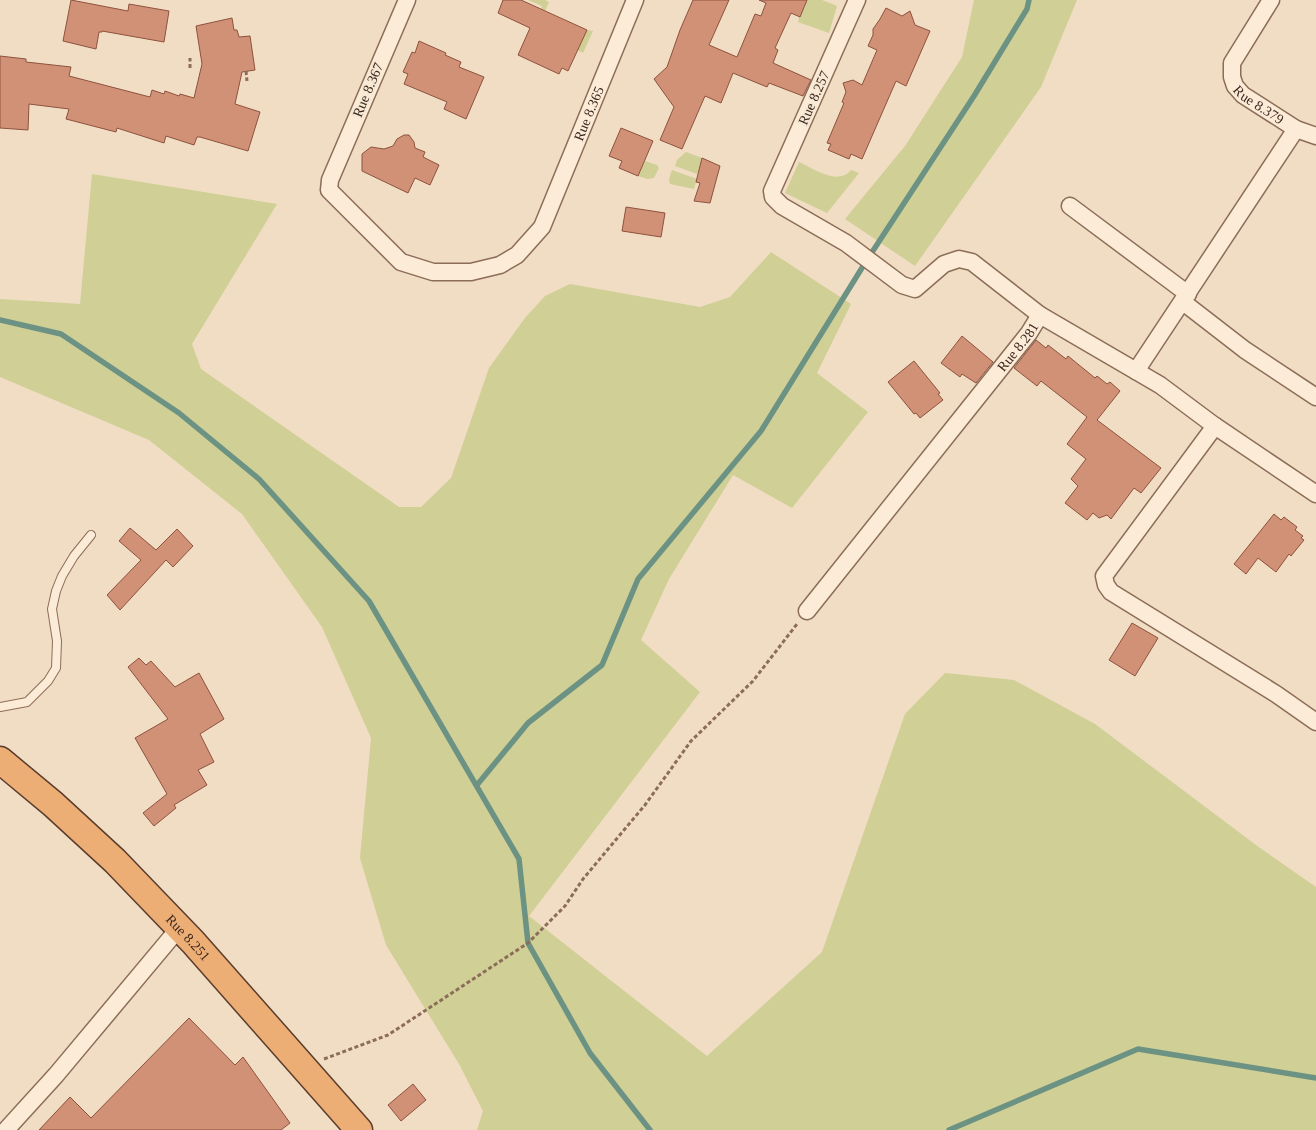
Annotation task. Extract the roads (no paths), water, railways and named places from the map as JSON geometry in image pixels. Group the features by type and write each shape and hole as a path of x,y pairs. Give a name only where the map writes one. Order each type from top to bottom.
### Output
{"highway":[{"name":"Rue 8.251","path":"0,760 115,861 179,928 358,1129"}],"street":[{"name":"Rue 8.367","path":"330,180 406,0"},
{"name":"Rue 8.365","path":"330,180 329,190 401,262 433,272 471,272 500,265 517,255 542,227 635,0"},
{"name":"Rue 8.257","path":"857,0 772,191 773,197 782,206 846,243 902,285 915,289 944,264 958,259 972,262 1040,315"},
{"name":"Rue 8.379","path":"1271,0 1232,64 1232,77 1235,86 1243,94 1296,129 1316,136"},
{"path":"1136,371 1296,129"},
{"path":"1070,206 1185,298 1245,350 1316,397"},
{"name":"Rue 8.281","path":"807,611 1024,339 1040,315 1160,385 1215,426 1316,494"},
{"path":"1215,426 1104,576 1106,586 1111,592 1276,694 1316,722"},
{"path":"6,1130 56,1074 179,928"}],"lane":[{"path":"0,708 27,702 48,681 56,668 57,641 52,609 56,591 62,576 74,556 91,535"}],"waterway":[{"path":"477,785 528,723 602,665 638,579 761,431 865,263 974,96 1027,9 1029,0"},
{"path":"0,320 61,334 179,413 259,479 369,601 519,859 528,943 590,1053 650,1130"},
{"path":"949,1130 1138,1049 1316,1078"}]}
